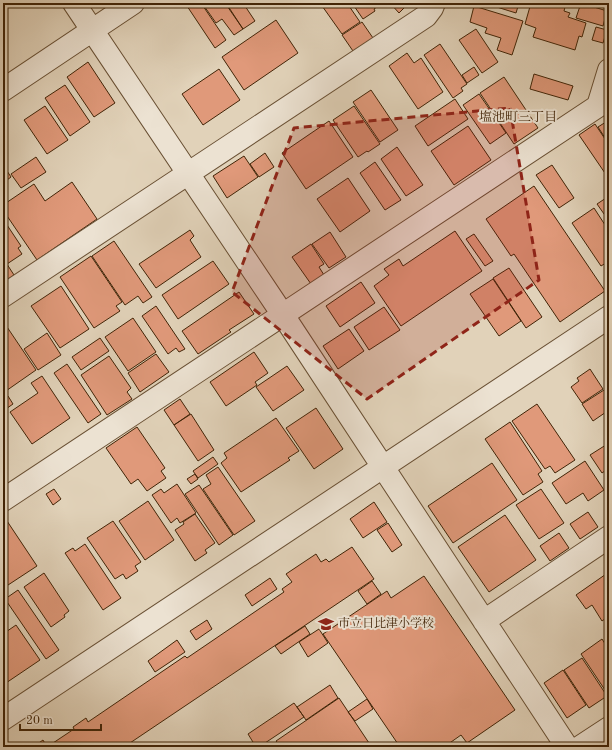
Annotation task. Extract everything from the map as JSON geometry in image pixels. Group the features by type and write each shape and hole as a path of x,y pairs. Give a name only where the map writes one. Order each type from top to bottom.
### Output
{"street":[{"path":"74,3 189,173 567,747"},
{"path":"3,90 133,3"},
{"path":"3,296 426,16 434,3"},
{"path":"3,500 598,106 609,70"},
{"path":"3,719 609,317"},
{"path":"484,621 609,537"},
{"path":"580,747 609,728"}],"highlighted area":[{"path":"510,108 539,280 367,399 232,292 294,128"}],"building":[{"path":"185,3 201,3 226,40 215,48"},
{"path":"202,3 225,3 243,29 234,35 222,19 216,23"},
{"path":"226,3 243,3 255,21 243,29"},
{"path":"320,3 347,3 360,22 342,34"},
{"path":"352,3 381,4 374,9 375,11 363,19"},
{"path":"390,3 409,3 399,13"},
{"path":"484,3 519,3 516,13"},
{"path":"531,3 566,3 564,11 570,13 568,17 586,23 582,37 579,36 575,50 533,37 536,28 525,24"},
{"path":"581,3 607,11 603,26 576,18"},
{"path":"474,6 523,21 512,55 497,50 501,38 485,33 487,28 470,22"},
{"path":"276,20 298,53 244,90 222,57"},
{"path":"362,22 373,38 353,51 342,35"},
{"path":"596,27 607,30 603,43 592,40"},
{"path":"476,29 498,62 482,73 459,40"},
{"path":"440,44 467,84 461,88 463,91 453,98 424,55"},
{"path":"407,53 414,63 421,58 443,92 418,109 389,66"},
{"path":"88,62 115,103 94,117 67,77"},
{"path":"474,67 479,75 467,83 462,75"},
{"path":"219,69 240,100 203,125 182,94"},
{"path":"534,74 573,86 568,100 530,89"},
{"path":"504,77 538,128 514,144 480,93"},
{"path":"65,85 90,122 70,136 45,98"},
{"path":"371,90 398,130 380,142 353,102"},
{"path":"479,94 506,133 490,144 463,105"},
{"path":"455,99 468,119 428,146 415,126"},
{"path":"45,106 68,140 47,154 24,120"},
{"path":"354,106 380,144 358,157 333,120"},
{"path":"609,120 609,144 598,127"},
{"path":"329,121 353,157 306,189 282,153"},
{"path":"595,124 609,145 609,179 579,135"},
{"path":"468,126 491,160 454,185 431,151"},
{"path":"397,147 423,185 406,196 381,159"},
{"path":"265,153 274,167 259,177 250,164"},
{"path":"244,156 258,177 227,198 213,176"},
{"path":"36,157 46,172 21,188 11,174"},
{"path":"375,162 401,200 385,210 360,173"},
{"path":"3,165 11,177 3,183"},
{"path":"552,165 574,198 559,208 536,175"},
{"path":"348,178 370,211 340,232 317,199"},
{"path":"72,182 97,219 37,260 3,210 3,205 34,184 45,201"},
{"path":"534,186 605,291 560,322 514,254 511,256 486,219"},
{"path":"609,196 609,221 597,204"},
{"path":"594,208 609,231 609,261 601,266 572,223"},
{"path":"3,219 21,246 18,248 22,254 7,264 3,258"},
{"path":"190,230 194,236 190,240 201,257 156,288 139,264"},
{"path":"455,231 482,271 401,326 374,286 389,275 384,269 399,259 403,266"},
{"path":"330,232 346,257 329,268 312,244"},
{"path":"474,234 493,261 485,266 466,239"},
{"path":"114,241 152,297 143,303 138,296 125,305 92,256"},
{"path":"311,244 324,264 319,267 324,275 311,284 292,257"},
{"path":"91,256 122,302 116,306 120,311 94,328 60,277"},
{"path":"3,258 14,275 3,283"},
{"path":"213,261 229,284 178,319 162,295"},
{"path":"509,268 542,317 526,328 493,278"},
{"path":"493,279 521,321 499,336 470,294"},
{"path":"361,282 375,303 340,327 326,306"},
{"path":"61,286 89,329 60,348 31,306"},
{"path":"239,292 254,314 229,330 231,332 198,354 182,331"},
{"path":"156,306 185,349 179,352 176,348 168,354 142,316"},
{"path":"384,307 400,330 369,350 354,327"},
{"path":"133,318 156,352 128,371 105,337"},
{"path":"3,321 36,370 3,393"},
{"path":"349,329 364,351 338,369 323,346"},
{"path":"47,333 61,355 38,370 24,349"},
{"path":"100,338 109,351 81,370 72,357"},
{"path":"254,352 268,373 255,382 257,385 226,406 210,382"},
{"path":"156,354 169,372 140,392 128,373"},
{"path":"109,356 131,388 127,392 132,399 107,415 81,375"},
{"path":"67,364 101,414 88,423 54,373"},
{"path":"287,366 304,390 273,411 256,387"},
{"path":"590,369 603,389 582,403 571,387 579,381 577,378"},
{"path":"42,376 70,418 32,444 10,412 38,393 31,383"},
{"path":"604,390 609,398 609,410 593,421 582,404"},
{"path":"8,396 13,404 3,411 3,399"},
{"path":"180,399 190,414 174,425 164,410"},
{"path":"537,404 575,460 555,473 550,466 545,469 512,421"},
{"path":"316,408 343,449 314,469 286,428"},
{"path":"191,414 214,450 198,461 174,425"},
{"path":"276,418 299,451 288,458 290,460 241,492 221,463 227,458 224,453"},
{"path":"510,422 542,471 538,474 543,482 523,495 485,439"},
{"path":"137,427 165,468 161,471 166,478 147,491 138,479 131,484 106,448"},
{"path":"609,443 609,468 602,473 590,455"},
{"path":"213,457 218,464 198,478 193,471"},
{"path":"585,461 604,490 588,501 583,493 566,504 552,483"},
{"path":"492,463 517,500 453,543 428,506"},
{"path":"218,467 255,521 234,535 203,489 211,484 206,475"},
{"path":"195,474 198,479 191,484 187,479"},
{"path":"177,484 196,513 180,523 177,518 171,523 152,495 161,489 164,493"},
{"path":"199,485 233,535 219,545 185,494"},
{"path":"54,489 61,499 53,505 46,494"},
{"path":"541,489 564,523 539,539 516,505"},
{"path":"148,501 174,540 145,560 119,521"},
{"path":"374,502 387,522 363,538 350,519"},
{"path":"588,512 598,527 580,539 570,524"},
{"path":"195,514 215,543 205,550 207,553 195,561 175,530 184,524 183,522"},
{"path":"505,515 536,560 489,592 458,547"},
{"path":"7,521 37,566 5,587 3,585 3,524"},
{"path":"113,521 141,562 135,566 138,571 126,579 123,574 115,579 87,538"},
{"path":"388,523 402,545 392,552 377,530"},
{"path":"559,533 569,548 550,561 540,546"},
{"path":"85,544 121,598 103,610 65,553 73,548 75,551"},
{"path":"352,547 374,579 124,747 47,747 74,729 73,727 86,718 88,722 185,656 187,658 284,592 282,589 292,582 286,574 316,554 321,562 326,559 329,562"},
{"path":"609,572 609,616 602,621 592,605 586,609 576,595"},
{"path":"44,573 69,611 64,615 65,617 51,627 24,587"},
{"path":"424,576 515,710 467,743 461,735 444,747 400,747 323,634 387,591 391,598"},
{"path":"270,578 277,589 252,606 245,595"},
{"path":"372,581 381,594 367,604 358,591"},
{"path":"18,590 59,650 46,659 5,599"},
{"path":"207,620 212,629 196,640 190,631"},
{"path":"16,625 40,660 3,685 3,634"},
{"path":"305,626 310,634 281,654 275,646"},
{"path":"319,629 328,643 308,657 299,642"},
{"path":"602,639 609,650 609,692 607,693 581,654"},
{"path":"177,640 185,652 155,672 148,661"},
{"path":"582,658 607,696 589,708 564,670"},
{"path":"563,670 586,705 567,718 544,683"},
{"path":"330,685 338,698 306,720 297,707"},
{"path":"339,698 371,746 281,747 276,741"},
{"path":"367,699 373,709 355,721 348,712"},
{"path":"294,703 304,717 259,747 256,747 248,734"},
{"path":"43,740 47,747 33,747"}],"place":[{"name":"市立日比津小学校","path":"326,624"}],"district":[{"name":"塩池町三丁目","path":"518,117"}]}
